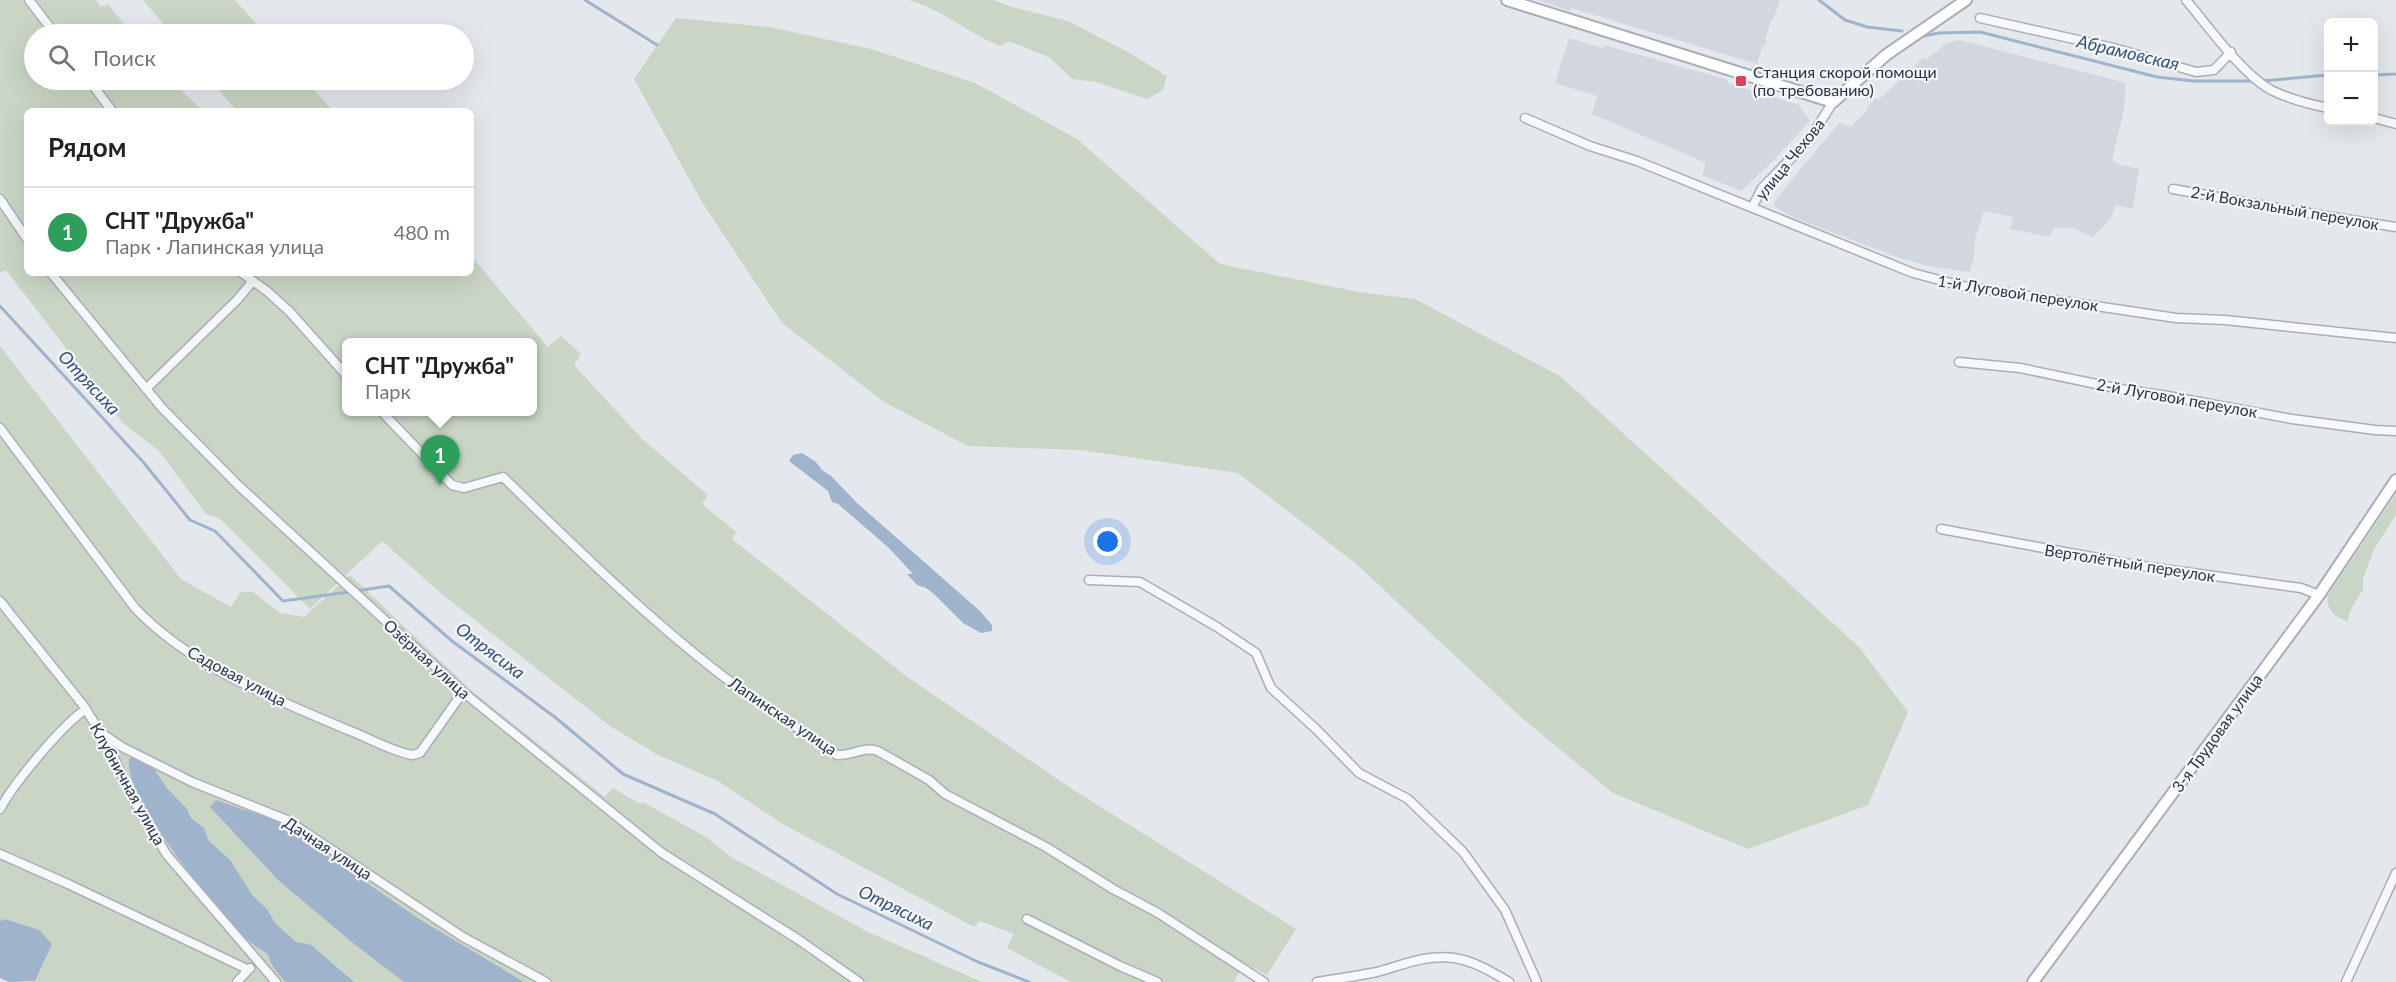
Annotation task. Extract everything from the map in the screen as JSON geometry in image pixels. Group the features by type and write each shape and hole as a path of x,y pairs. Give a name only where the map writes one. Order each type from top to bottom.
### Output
{"street":[{"path":"29,0 47,24"},
{"path":"1507,0 1833,102"},
{"name":"улица Чехова","path":"1753,206 1762,189 1809,140 1833,102 1886,55 1966,0"},
{"path":"2186,0 2256,79 2271,90 2296,100 2324,107"},
{"path":"1980,18 2131,52 2196,72 2214,70 2231,52"},
{"path":"96,90 110,108"},
{"name":"1-й Луговой переулок","path":"1525,118 1590,146 1637,160 1753,206 1913,273 1962,286 2176,318 2225,320 2396,338"},
{"path":"2378,119 2396,123"},
{"name":"2-й Вокзальный переулок","path":"2174,189 2396,227"},
{"path":"0,199 24,235"},
{"name":"Озёрная улица","path":"53,276 162,408 239,486 463,692 662,853 799,940 858,982"},
{"path":"245,276 290,312 342,370"},
{"path":"146,389 237,300 252,282"},
{"name":"2-й Луговой переулок","path":"1959,362 2020,368 2114,388 2292,419 2375,430 2396,430"},
{"name":"Лапинская улица","path":"387,416 452,485 464,488 502,477 594,566 700,658 837,755 871,748 878,751 929,780 945,794 1037,842 1158,914 1264,982"},
{"name":"Садовая улица","path":"0,428 135,608 160,632 205,663 310,713 412,755 420,753 463,692"},
{"name":"3-я Трудовая улица","path":"2033,982 2319,595 2396,480"},
{"name":"Вертолётный переулок","path":"1941,529 2135,565 2301,588 2319,595"},
{"path":"1089,580 1140,582 1217,627 1256,653 1271,688 1359,773 1408,799 1463,852 1505,910 1537,982"},
{"name":"Клубничная улица","path":"0,601 86,709 113,754 134,801 167,855 259,965"},
{"path":"0,809 30,768 72,720 86,709"},
{"name":"Дачная улица","path":"100,732 122,747 192,782 287,820 463,937 546,982"},
{"path":"0,854 247,969"},
{"path":"2346,982 2396,873"},
{"path":"1028,919 1120,966 1157,982"},
{"path":"1317,982 1379,971 1420,958 1435,957 1465,961 1509,982"},
{"path":"237,982 247,969 259,965 276,982"}],"shaded area":[{"path":"1538,0 1780,1 1773,20 1771,20 1765,40 1767,41 1765,46 1763,45 1757,64"},
{"path":"1569,38 1603,48 1604,45 1728,80 1728,83 1799,105 1810,121 1741,191 1702,175 1706,163 1592,114 1597,96 1555,83"},
{"path":"1960,40 2126,83 2124,109 2112,160 2117,164 2139,169 2133,209 2116,205 2111,218 2092,238 2076,229 2054,227 2050,237 2010,229 2013,217 1984,211 1975,239 1970,272 1928,266 1894,256 1795,218 1775,207 1774,203 1789,183 1839,123 1851,127 1876,98 1878,100 1923,58 1927,59 1947,43"}],"green space":[{"path":"0,0 96,0 101,7 108,4 124,24 24,24 24,90 181,90 200,108 24,108 24,276 474,276 474,260 548,347 561,336 581,354 574,365 641,438 708,495 702,504 736,532 732,539 906,676 1072,789 1296,929 1267,975 1244,963 1234,982 1071,982 1007,948 1014,934 980,921 974,927 783,824 718,781 658,755 610,726 443,595 382,541 310,609 219,518 206,514 159,451 123,423 6,270 0,273"},
{"path":"143,0 235,0 256,24 163,24"},
{"path":"908,0 993,0 1068,21 1128,52 1167,76 1163,90 1147,99 1096,82 1072,79 1049,57 1008,41 1000,46 933,9"},
{"path":"676,18 769,27 871,49 975,83 1077,139 1220,264 1359,292 1415,299 1560,376 1859,647 1908,712 1868,805 1748,849 1613,793 1523,719 1354,562 1238,473 1081,450 968,446 884,402 782,323 702,202 634,79"},
{"path":"219,90 314,90 330,108 234,108"},
{"path":"0,346 181,579 231,607 240,592 253,592 280,613 304,617 350,575 471,690 605,797 613,788 640,804 643,802 706,837 731,857 868,932 982,982 29,982 35,981 5,919 0,921"},
{"path":"2396,494 2396,515 2374,549 2363,579 2363,589 2349,613 2348,621 2343,620 2330,609 2328,595"}],"water":[{"path":"802,453 816,462 857,503 980,611 992,625 992,631 981,633 963,623 934,594 917,585 907,574 913,574 889,548 838,504 832,502 828,491 789,461 793,455"},
{"path":"134,757 154,769 166,787 187,809 191,818 204,828 208,840 230,860 253,896 267,909 275,923 296,942 311,945 354,982 286,982 277,973 268,954 249,941 216,906 157,827 141,801 131,777 129,759"},
{"path":"216,800 277,821 419,919 524,982 404,982 278,880 210,807"},
{"path":"5,919 39,930 52,944 35,981 9,982 0,978 0,921"}],"waterway":[{"path":"585,0 657,45"},
{"name":"Абрамовская","path":"1819,0 1845,20 1867,27 1902,31"},
{"name":"Абрамовская","path":"1924,36 1939,33 1980,32 2157,77 2193,81 2255,81"},
{"name":"Абрамовская","path":"2378,75 2396,74"},
{"name":"Абрамовская","path":"2262,81 2324,75"},
{"name":"Отрясиха","path":"0,306 144,463 190,520 215,531 283,601 349,592"},
{"name":"Отрясиха","path":"356,591 389,586 452,641 556,718 623,774 715,814 837,894 978,962 1029,982"}],"place":[{"name":"Станция скорой помощи (по требованию)","path":"1741,81"},
{"name":"СНТ \"Дружба\"","path":"440,485"}]}
